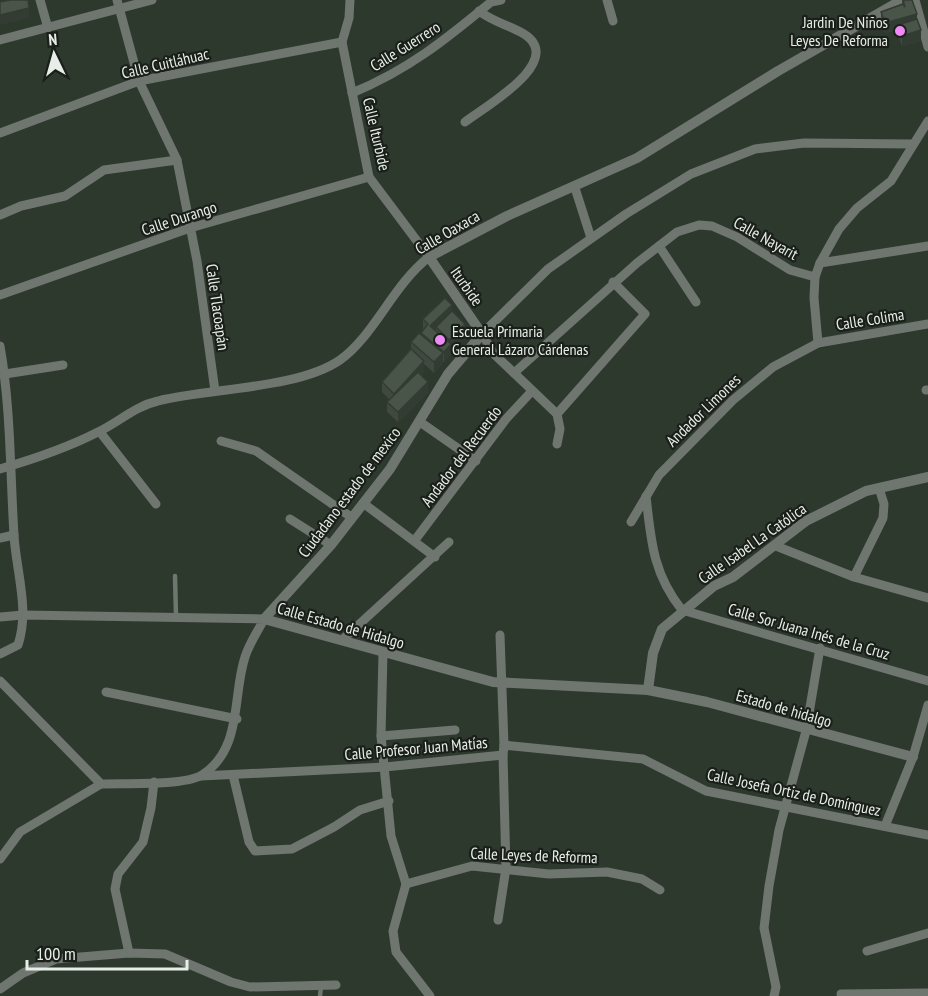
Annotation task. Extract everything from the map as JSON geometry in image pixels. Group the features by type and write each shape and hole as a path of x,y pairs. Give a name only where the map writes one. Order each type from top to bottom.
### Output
{"street":[{"path":"40,0 48,28"},
{"path":"0,40 48,28 118,5 152,0"},
{"name":"Calle Iturbide","path":"350,0 350,18 342,42 369,177 429,257"},
{"path":"607,0 613,21"},
{"name":"Calle Oaxaca","path":"0,469 41,457 100,432 126,414 156,401 265,385 326,369 342,359 374,323 404,280 429,257 507,216 575,188 637,158 778,70 902,0"},
{"path":"915,0 928,47"},
{"name":"Calle Guerrero","path":"352,93 383,80 438,47 493,1"},
{"name":"Calle Tlacoapán","path":"118,5 140,81 177,160 197,261 215,391"},
{"path":"465,122 524,78 533,67 536,57 533,42 525,34 492,22 479,11"},
{"name":"Calle Cuitláhuac","path":"0,133 140,81 342,42"},
{"path":"818,343 815,277 820,263 839,229 857,208 891,181 912,144 924,132 928,121"},
{"name":"Ciudadano estado de mexico","path":"201,776 219,759 237,719 245,657 264,619 331,545 363,503 420,422 448,374 482,334 548,269 591,238 691,174 755,149 804,143 912,144"},
{"path":"0,215 21,206 65,196 104,170 177,160"},
{"name":"Calle Durango","path":"0,295 190,228 369,177"},
{"path":"575,188 591,238"},
{"name":"Calle Nayarit","path":"514,373 613,282 677,232 699,225 712,226 737,237 790,270 815,277"},
{"path":"659,246 696,302"},
{"path":"820,263 928,246"},
{"name":"Iturbide","path":"429,257 494,354 556,414"},
{"path":"557,444 560,429 556,414 645,314 613,282"},
{"name":"Calle Colima","path":"818,343 928,324"},
{"name":"Andador Limones","path":"631,522 659,475 733,400 773,367 818,343"},
{"path":"0,346 5,374 13,465 14,535 23,615 18,645 0,654"},
{"path":"5,374 63,365"},
{"name":"Andador del Recuerdo","path":"415,540 506,419 532,391"},
{"path":"420,422 476,461"},
{"path":"100,432 156,504"},
{"path":"221,441 256,451 351,517"},
{"name":"Calle Isabel La Católica","path":"648,690 653,653 662,629 682,610 714,586 733,577 806,521 866,491 928,477"},
{"path":"854,577 884,518 884,504 879,488"},
{"path":"646,496 655,563 668,593 682,610"},
{"path":"363,503 435,557"},
{"path":"290,519 331,545"},
{"path":"0,538 14,535"},
{"path":"342,640 449,542"},
{"path":"776,546 854,577 928,598"},
{"name":"Calle Sor Juana Inés de la Cruz","path":"682,610 928,681"},
{"name":"Calle Estado de Hidalgo","path":"0,617 23,615 176,616 264,619 384,653 501,682 648,690"},
{"path":"498,920 506,867 500,635"},
{"path":"774,996 776,987 764,928 771,875 779,830 788,807 806,731 820,648"},
{"path":"384,653 381,735 391,836 406,884 393,931 396,952 430,996"},
{"path":"0,681 101,784"},
{"name":"Estado de hidalgo","path":"648,690 707,702 806,731 913,757"},
{"path":"106,692 237,719"},
{"path":"885,826 913,757 928,705"},
{"path":"381,735 455,730"},
{"name":"Calle Profesor Juan Matías","path":"201,776 385,767 504,750 628,756 658,767"},
{"name":"Calle Josefa Ortiz de Domínguez","path":"658,767 706,791 928,836"},
{"path":"233,775 249,842 255,851 292,849 334,827 360,810 388,801"},
{"path":"0,860 20,832 101,784 165,783 201,776"},
{"path":"129,953 115,889 118,874 142,842 152,808 154,782"},
{"name":"Calle Leyes de Reforma","path":"406,884 472,866 506,867 549,874 607,872 642,879 660,890"},
{"path":"867,951 928,933"},
{"path":"4,996 0,990 23,973 56,959 129,953 165,954 250,992 321,991 336,985"},
{"path":"841,994 928,993"}],"lane":[{"path":"175,576 176,616"}],"building":[{"path":"28,0 29,8 0,15 0,2"},
{"path":"903,0 912,0 917,14 885,23 881,12 903,4 905,7"},
{"path":"917,19 921,30 902,36 898,25"},
{"path":"445,298 452,305 430,326 451,344 444,352 421,333 428,324 423,319"},
{"path":"452,311 465,324 449,340 436,327"},
{"path":"419,333 443,353 434,362 411,342"},
{"path":"411,349 424,361 394,394 382,382"},
{"path":"418,372 428,382 398,412 387,402"}],"place":[{"name":"Jardin De Niños Leyes De Reforma","path":"900,31"},
{"name":"Escuela Primaria General Lázaro Cárdenas","path":"440,340"}]}
